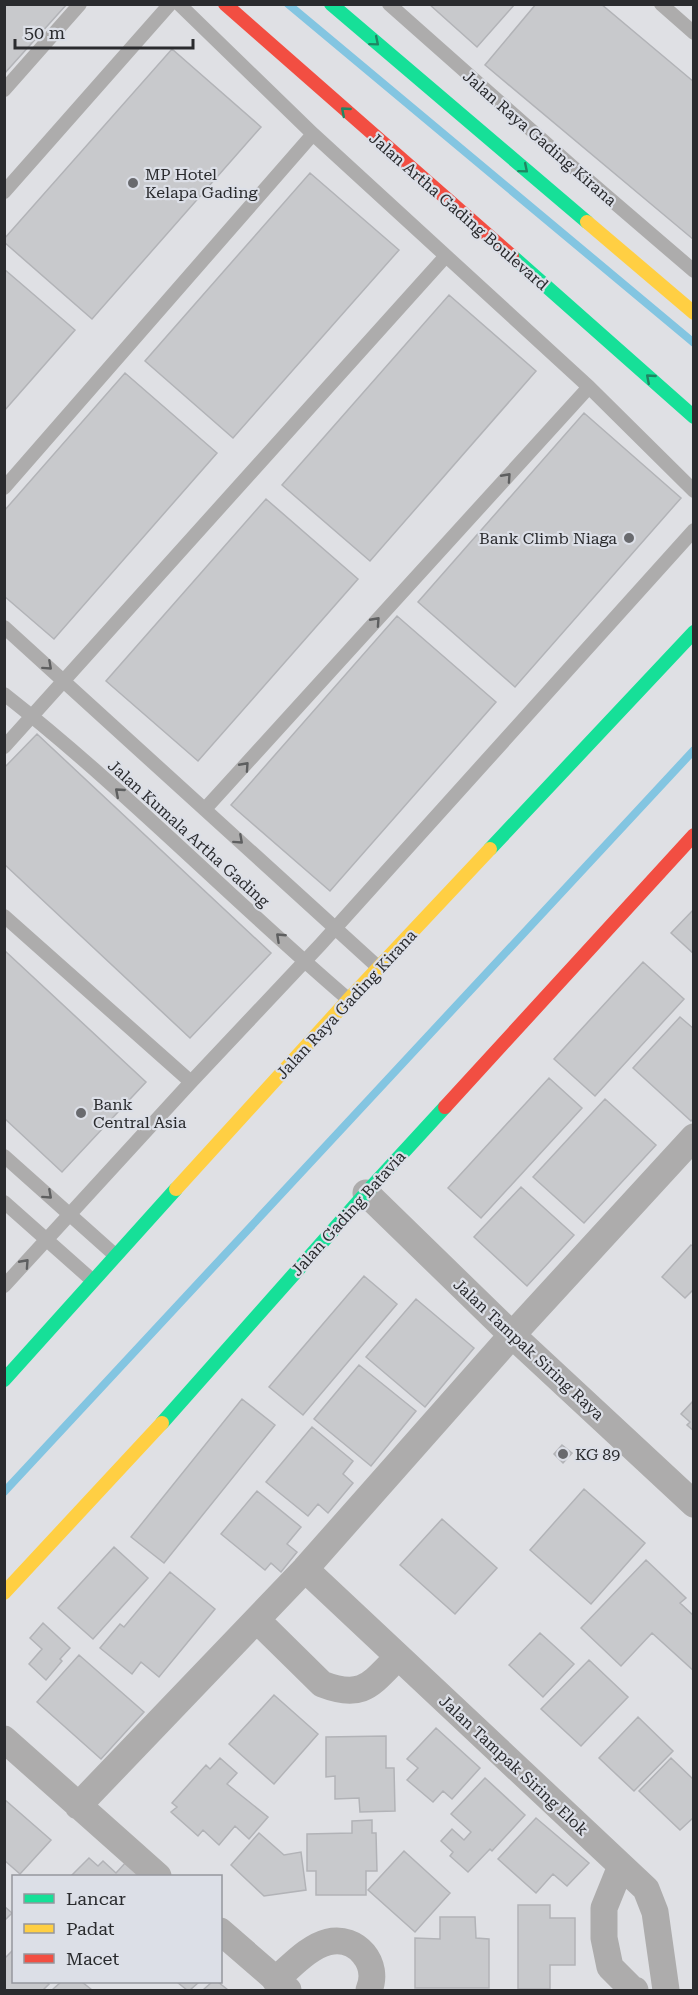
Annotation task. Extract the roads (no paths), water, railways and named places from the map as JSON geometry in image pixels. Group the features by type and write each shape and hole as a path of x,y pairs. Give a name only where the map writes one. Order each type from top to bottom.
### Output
{"street":[{"name":"Jalan Artha Gading Boulevard","path":"225,4 693,417"},
{"path":"331,4 693,313"},
{"name":"Jalan Raya Gading Kirana","path":"4,1380 92,1280 349,999 693,632"},
{"path":"683,644 693,655"},
{"name":"Jalan Gading Batavia","path":"4,1593 158,1428 366,1193 693,835"},
{"path":"78,1806 306,1569 512,1335 693,1137"},
{"name":"Jalan Tampak Siring Raya","path":"366,1193 512,1335 693,1504"},
{"name":"Jalan Tampak Siring Elok","path":"306,1569 646,1889 655,1912 666,1990"},
{"path":"257,1620 322,1684 335,1689 353,1691 369,1686 398,1656"},
{"path":"4,1738 157,1875"},
{"path":"621,1866 604,1908 604,1938 610,1967 635,1990"},
{"path":"222,1933 282,1985 308,1952 329,1942 347,1943 363,1952 371,1965 372,1983 369,1990"}],"lane":[{"path":"4,90 80,4"},
{"path":"4,192 170,4"},
{"path":"179,4 313,134 589,387 693,491"},
{"name":"Jalan Raya Gading Kirana","path":"389,4 693,271"},
{"path":"662,4 693,33"},
{"path":"4,488 313,134"},
{"path":"4,747 445,257"},
{"path":"680,301 690,289"},
{"path":"206,809 589,387"},
{"path":"4,1286 336,927 693,530"},
{"path":"4,627 379,968"},
{"name":"Jalan Kumala Artha Gading","path":"4,694 33,716 178,843 349,999"},
{"path":"4,916 191,1082"},
{"path":"4,1156 115,1255"},
{"path":"4,1202 92,1280"}],"waterway":[{"path":"288,4 694,343"},
{"path":"4,1492 694,750"}],"place":[{"name":"MP Hotel Kelapa Gading","path":"133,183"},
{"name":"Bank Climb Niaga","path":"629,538"},
{"name":"Bank Central Asia","path":"81,1113"},
{"name":"KG 89","path":"563,1454"}]}
